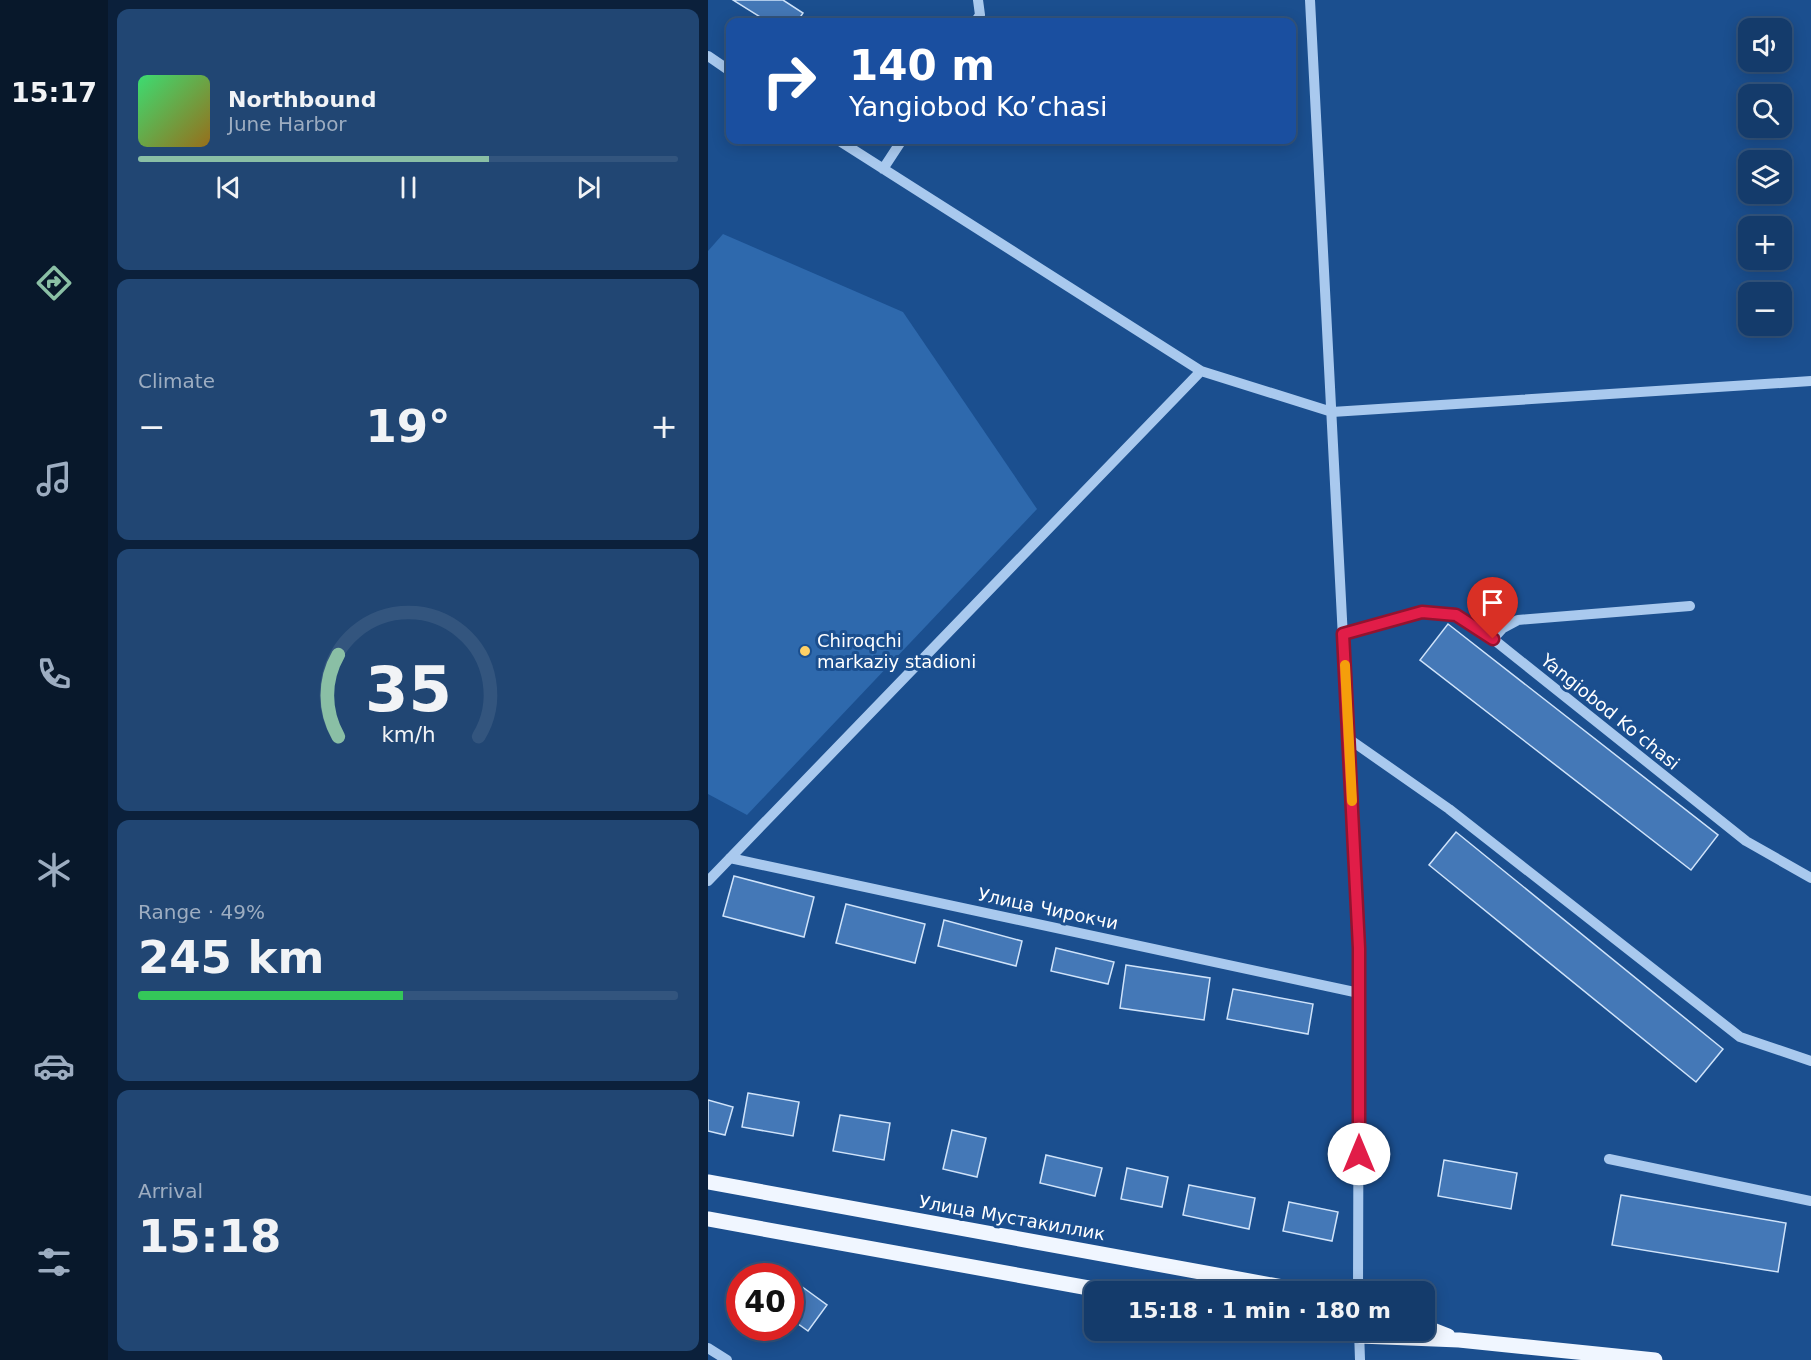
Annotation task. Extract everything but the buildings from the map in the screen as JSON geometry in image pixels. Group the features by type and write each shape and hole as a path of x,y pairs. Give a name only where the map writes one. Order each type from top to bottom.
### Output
{"main road":[{"name":"Улица Мустакиллик","path":"708,1182 1250,1281"},
{"path":"708,1219 1084,1287"},
{"path":"1435,1331 1459,1340"},
{"path":"1435,1338 1655,1360"}],"street":[{"path":"978,0 980,15 978,18"},
{"path":"1310,0 1359,948 1358,1281"},
{"path":"708,56 726,68"},
{"path":"844,144 1201,371 1332,412 1811,381"},
{"path":"883,169 899,144"},
{"path":"708,881 1201,371"},
{"path":"1493,639 1503,628 1518,620 1690,606"},
{"name":"Yangiobod Ko’chasi","path":"1343,634 1422,612 1456,615 1493,639 1746,841 1811,878"},
{"path":"1349,739 1449,809 1740,1037 1811,1061"},
{"name":"Улица Чирокчи","path":"730,858 1359,993"},
{"path":"1609,1159 1811,1201"},
{"path":"1359,1341 1360,1360"},
{"path":"708,1348 727,1360"}],"shaded area":[{"name":"Chiroqchi markaziy stadioni","path":"723,234 903,312 1037,509 747,815 708,794 708,251"}],"slow traffic":[{"path":"1345,665 1352,801"}],"place":[{"name":"Chiroqchi markaziy stadioni","path":"805,651"}],"route":[{"path":"1359,1154 1359,948 1343,634 1422,612 1456,615 1493,639"}]}
